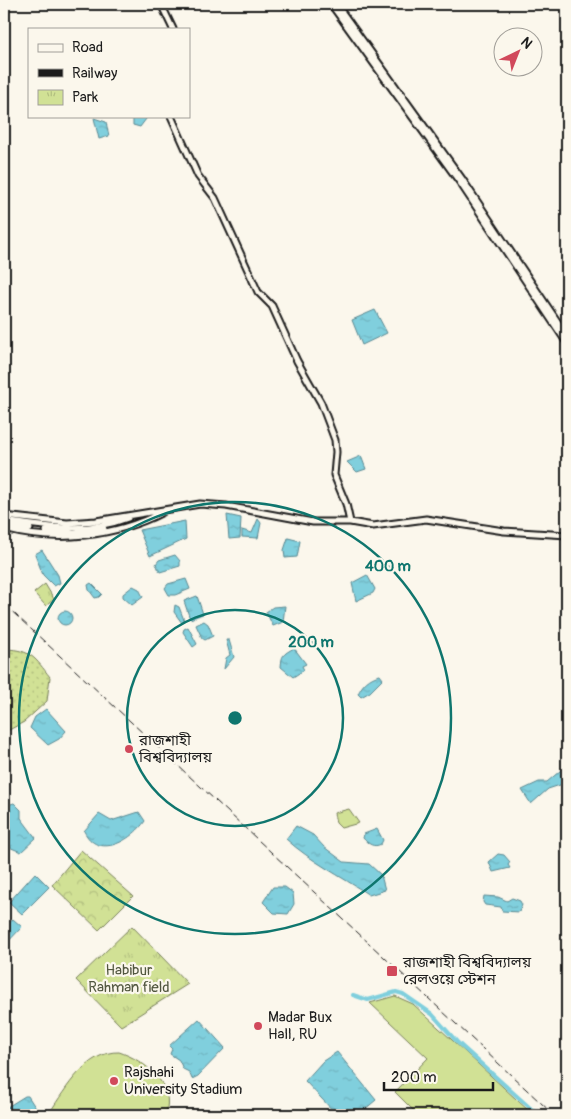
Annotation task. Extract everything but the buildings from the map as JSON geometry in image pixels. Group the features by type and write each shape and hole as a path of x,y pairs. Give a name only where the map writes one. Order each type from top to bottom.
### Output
{"main road":[{"path":"161,4 173,28"},
{"path":"331,4 459,181 567,343"},
{"path":"336,4 462,179 567,336"},
{"path":"172,118 198,176 215,198 258,292 272,306 297,361 321,402 335,440 334,475 346,504 350,522"},
{"path":"4,527 72,537 97,535 187,504 200,504 226,506 313,522 350,522 374,526 426,518 504,532 567,535"},
{"path":"4,516 67,523 168,510"},
{"path":"4,527 74,533 99,531 136,515"},
{"path":"4,522 74,528 136,522"}],"green space":[{"path":"45,584 54,599 46,606 34,593"},
{"path":"6,649 21,651 32,656 50,677 47,701 24,722 9,730 4,725 4,651"},
{"path":"349,809 359,823 341,828 336,823 334,813"},
{"path":"81,850 133,896 99,930 52,885"},
{"name":"Habibur Rahman field","path":"132,926 188,984 121,1026 76,980"},
{"path":"395,996 413,1004 529,1111 522,1115 418,1115 395,1092 428,1058 370,1003"},
{"name":"Rajshahi University Stadium","path":"119,1052 138,1061 156,1075 166,1094 165,1115 51,1115 50,1112 70,1082 87,1064 108,1053"}],"water":[{"path":"94,118 106,122 109,136 99,139"},
{"path":"133,118 146,118 140,127 133,125"},
{"path":"375,310 387,333 362,345 352,320"},
{"path":"361,456 366,469 357,472 347,462"},
{"path":"227,515 241,518 240,538 229,539"},
{"path":"258,519 261,523 258,538 242,537 242,530 252,533"},
{"path":"185,521 186,539 150,556 139,530"},
{"path":"288,538 300,541 297,557 285,558 284,550"},
{"path":"42,550 58,575 60,583 54,586 43,575 35,554"},
{"path":"175,555 180,561 180,566 160,572 156,564 159,560"},
{"path":"367,575 375,589 373,593 356,601 352,583"},
{"path":"186,579 190,589 175,595 169,595 165,588 168,584"},
{"path":"91,583 102,594 99,597 95,598 89,590 88,585"},
{"path":"133,586 139,589 143,597 132,605 123,597 123,594"},
{"path":"197,596 203,614 190,619 184,601"},
{"path":"175,605 179,607 184,620 182,623 174,612"},
{"path":"285,606 283,622 273,626 266,612 273,607"},
{"path":"65,611 70,613 72,618 70,623 65,625 60,623 58,618 60,613"},
{"path":"204,621 208,624 213,636 205,640 202,638 196,625"},
{"path":"188,627 197,644 193,647 183,632"},
{"path":"226,640 229,640 234,657 224,669 226,658 230,655"},
{"path":"294,648 306,664 302,666 304,670 293,677 281,667 283,656"},
{"path":"380,675 383,679 370,692 361,697 358,694 367,682 373,677"},
{"path":"46,709 66,731 59,739 48,745 30,728 35,717"},
{"path":"567,765 567,780 560,785 548,789 531,804 522,790 539,782 547,782"},
{"path":"14,803 21,810 21,818 36,838 21,852 9,847 4,849 4,806"},
{"path":"139,812 145,821 132,835 115,844 106,846 97,844 90,840 84,831 99,814 111,821"},
{"path":"296,826 313,835 324,847 344,862 369,864 381,875 385,890 369,895 305,854 286,839"},
{"path":"377,829 383,840 381,844 369,844 363,838 364,834"},
{"path":"498,854 504,855 510,862 508,865 510,868 493,872 489,862"},
{"path":"35,873 49,887 22,914 9,902"},
{"path":"273,887 285,887 293,893 294,904 288,914 274,913 263,902"},
{"path":"484,896 498,897 507,901 512,898 520,901 522,905 519,912 502,911 501,907 485,905 483,902"},
{"path":"13,919 22,927 4,946 4,929"},
{"path":"199,1019 225,1048 198,1076 192,1079 189,1072 183,1069 179,1060 170,1054 172,1049 169,1046"},
{"path":"337,1052 376,1100 358,1115 337,1115 305,1081 323,1061"},
{"path":"28,1096 37,1110 35,1115 5,1115 4,1109"}],"waterway":[{"path":"353,995 368,1000 396,992 403,994 432,1014 458,1043 538,1115"}],"railway":[{"path":"4,604 554,1115"}],"place":[{"name":"রাজশাহী বিশ্ববিদ্যালয়","path":"129,749"},
{"name":"রাজশাহী বিশ্ববিদ্যালয় রেলওয়ে স্টেশন","path":"392,971"},
{"name":"Madar Bux Hall, RU","path":"258,1026"},
{"name":"Rajshahi University Stadium","path":"114,1081"}]}
